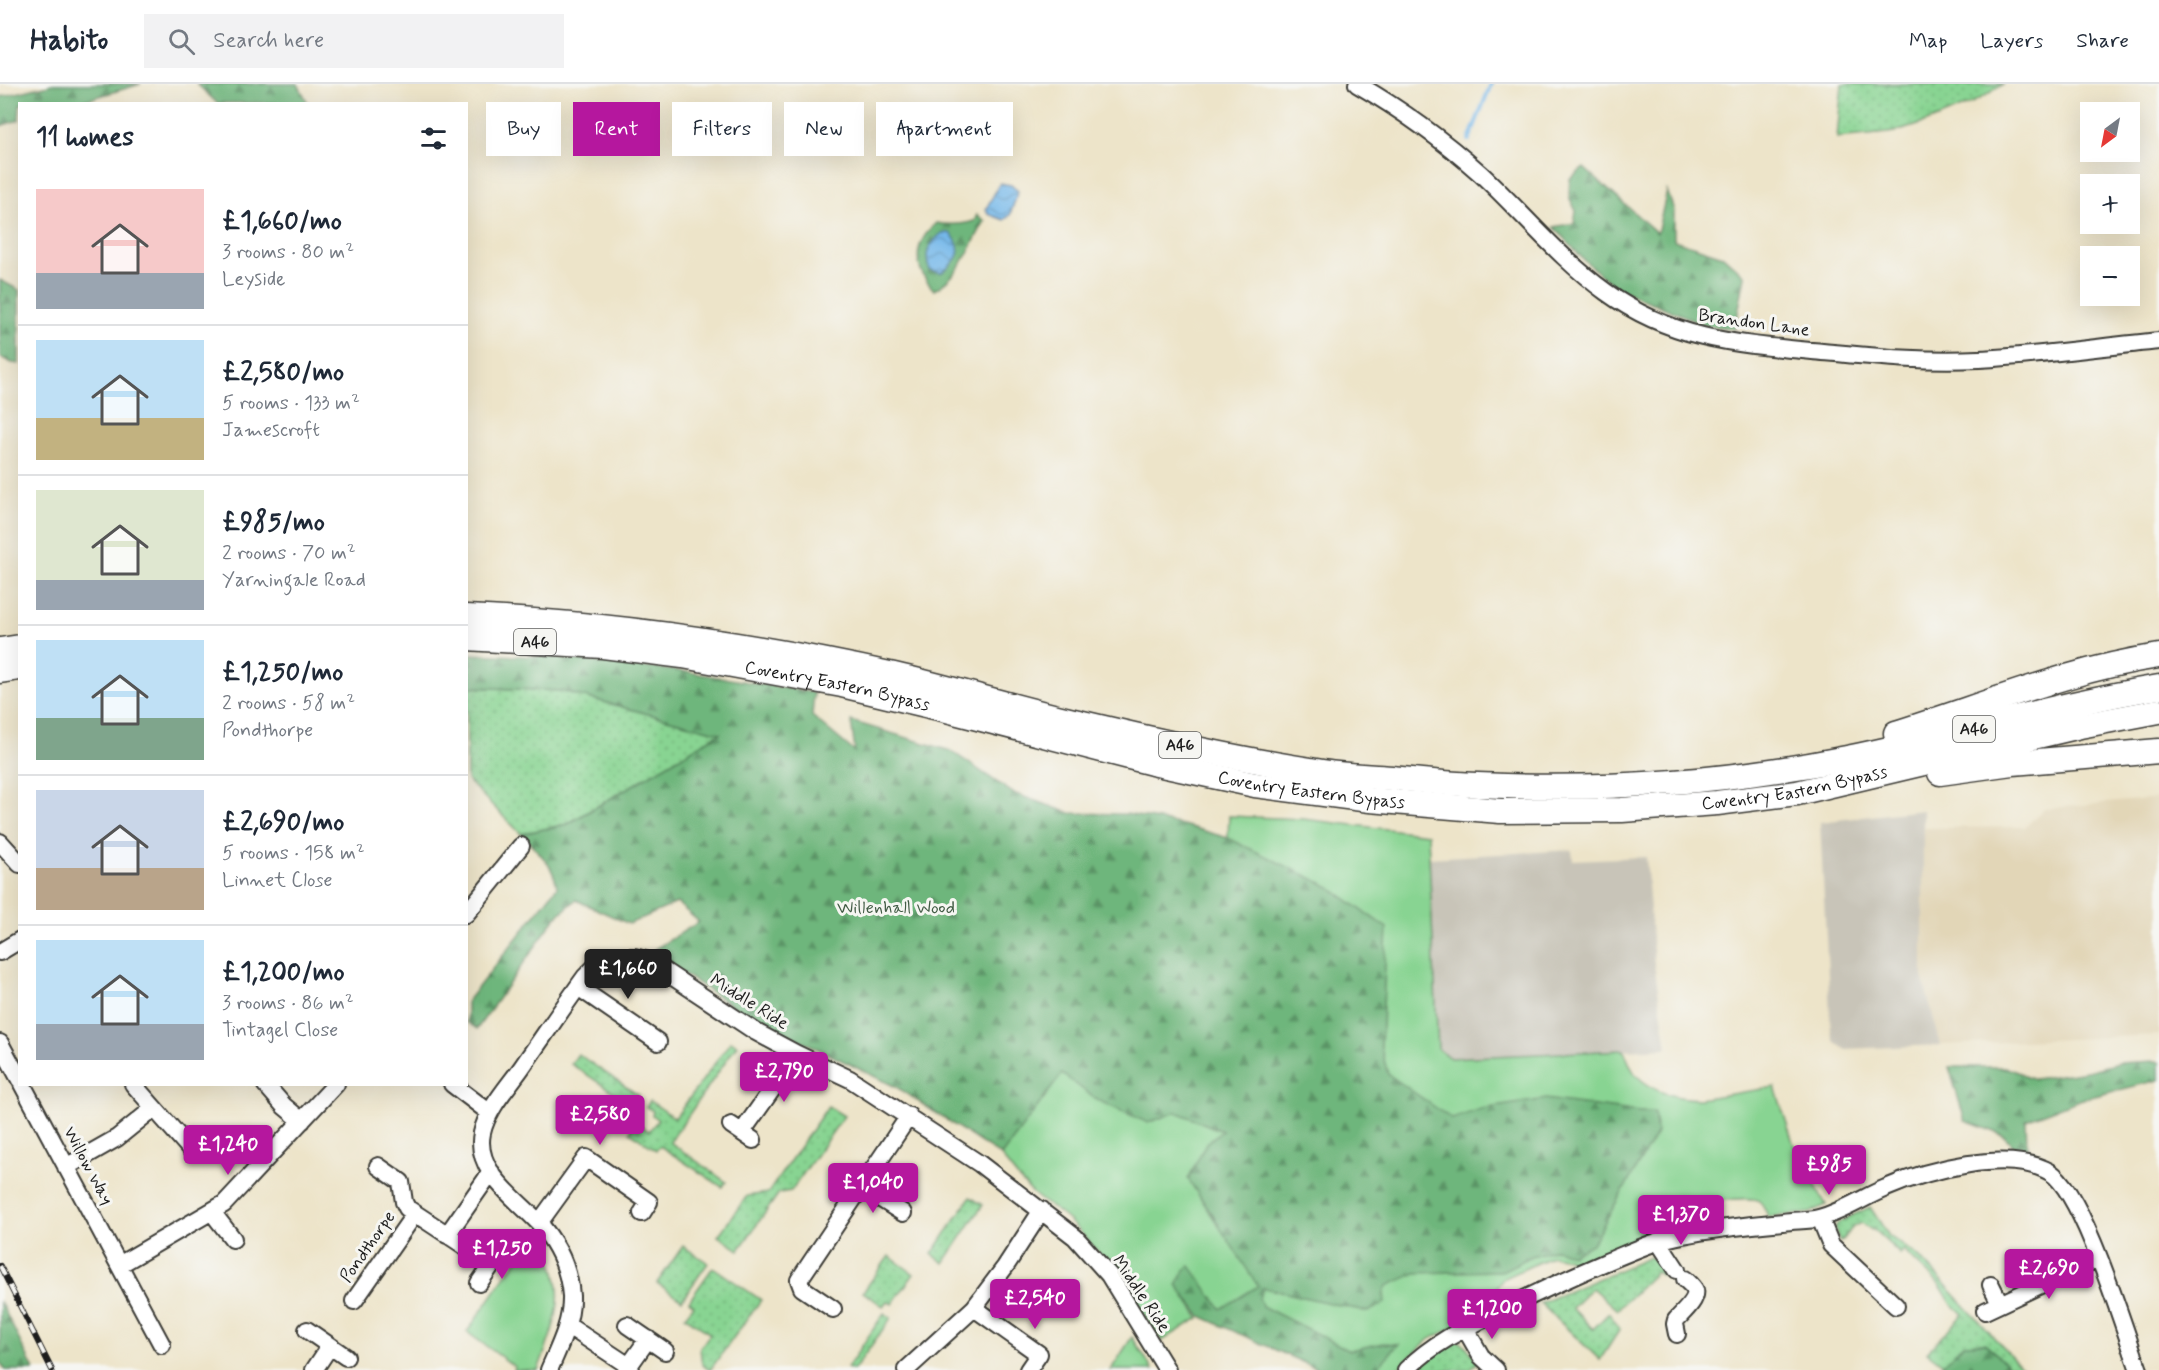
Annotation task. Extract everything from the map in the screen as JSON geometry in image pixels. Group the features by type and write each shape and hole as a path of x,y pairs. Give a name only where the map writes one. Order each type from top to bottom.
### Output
{"highway":[{"name":"Coventry Eastern Bypass","path":"468,617 624,629 786,653 958,690 1075,722 1201,750 1326,773 1478,785 1601,786 1744,776 1905,745 2124,693 2159,687"},
{"name":"Coventry Eastern Bypass","path":"468,638 603,646 706,660 853,687 1152,763 1255,785 1370,800 1500,811 1622,810 1717,804 1797,793 2080,726 2159,711"},
{"path":"0,650 18,647"},
{"path":"1788,767 2062,679 2133,660 2159,656"},
{"path":"0,671 18,668"},
{"path":"1797,793 2012,763 2159,751"}],"street":[{"name":"Brandon Lane","path":"1357,84 1429,130 1481,174 1580,271 1606,292 1634,311 1665,326 1692,335 1781,348 1936,360 1980,359 2159,341"},
{"path":"0,842 18,862"},
{"path":"468,911 520,846"},
{"path":"0,952 18,941"},
{"name":"Middle Ride","path":"549,1370 567,1325 571,1296 566,1269 556,1246 539,1223 491,1172 484,1160 481,1146 482,1133 490,1113 591,970 619,957 635,957 655,964 732,1017 797,1054 850,1079 980,1164 1042,1210 1075,1237 1108,1275 1167,1370"},
{"path":"578,987 658,1042"},
{"path":"0,1043 17,1069"},
{"path":"742,1132 797,1054"},
{"name":"Willow Way","path":"23,1086 162,1345"},
{"path":"135,1086 191,1150"},
{"path":"267,1086 284,1106 302,1121"},
{"path":"119,1265 212,1212 236,1193 334,1086"},
{"path":"455,1086 490,1113"},
{"path":"66,1167 117,1138 154,1108"},
{"path":"833,1309 802,1288 799,1280 909,1116"},
{"path":"539,1223 586,1158 649,1202 642,1214"},
{"path":"1406,1370 1436,1344 1465,1328 1557,1283 1658,1241 1694,1233 1820,1218 1887,1187 1922,1174 1995,1161 2023,1164 2049,1172 2060,1180 2069,1192 2084,1222 2139,1370"},
{"name":"Pondthorpe","path":"378,1166 401,1182 404,1202 414,1215 494,1260 479,1283"},
{"path":"447,1235 491,1172"},
{"path":"862,1187 903,1213"},
{"path":"906,1370 974,1308 1005,1267 1042,1210"},
{"path":"212,1212 233,1239"},
{"name":"Pondthorpe","path":"354,1302 414,1215"},
{"path":"1820,1218 1831,1245 1896,1306"},
{"path":"1658,1241 1696,1293 1694,1299 1676,1320 1677,1334"},
{"path":"1991,1285 1992,1307 2098,1258"},
{"path":"974,1308 1039,1354 1028,1370"},
{"path":"567,1325 628,1368 648,1339"},
{"path":"627,1325 665,1351"},
{"path":"1465,1328 1481,1356 1496,1370"},
{"path":"307,1330 346,1357"},
{"path":"314,1370 330,1346"}],"shaded area":[{"path":"2159,798 2159,1035 1941,1045 1923,980 1923,828 2025,827 2044,809"},
{"path":"1923,810 1923,980 1941,1045 1844,1049 1834,1041 1831,1032 1820,822"},
{"path":"1572,850 1573,860 1646,857 1654,964 1667,1048 1450,1058 1438,1049 1429,858"}],"green space":[{"path":"53,84 141,84 79,102 18,102 18,120 0,126 0,97"},
{"path":"197,84 298,84 307,102 216,102"},
{"path":"1842,84 2003,84 1964,107 1915,126 1888,133 1837,138"},
{"path":"1584,168 1657,233 1667,191 1674,210 1674,240 1723,256 1745,276 1735,329 1706,325 1616,288 1584,260 1554,227 1574,223 1576,211 1569,197 1570,179"},
{"path":"977,215 985,221 964,260 951,277 934,290 922,273 918,256 919,248 928,231 936,223 964,223 974,221"},
{"path":"0,280 18,289 18,364 0,357"},
{"name":"Willenhall Wood","path":"468,654 548,657 688,672 814,693 812,716 855,752 851,721 951,751 1013,793 1070,813 1127,814 1183,825 1228,838 1326,885 1387,928 1381,1048 1388,1074 1452,1119 1481,1109 1546,1099 1655,1112 1657,1133 1592,1244 1571,1255 1557,1249 1532,1256 1502,1271 1416,1273 1384,1292 1385,1303 1368,1312 1264,1288 1262,1306 1349,1350 1383,1343 1400,1345 1375,1370 1320,1370 1200,1316 1177,1285 1184,1270 1191,1265 1219,1225 1188,1179 1206,1143 1222,1131 1176,1112 1148,1123 1097,1100 1062,1074 1001,1156 898,1088 739,1010 671,966 655,949 699,922 677,903 629,924 576,900 556,917 477,1029 468,1023 468,1000 557,887 548,864 521,834 568,824 720,733 562,691 468,687"},
{"path":"468,687 562,691 721,733 567,824 521,834 468,781"},
{"path":"1229,816 1303,819 1428,834 1438,1049 1450,1058 1624,1050 1633,1071 1644,1082 1666,1094 1690,1098 1699,1099 1775,1087 1794,1145 1826,1205 1810,1213 1768,1217 1762,1204 1754,1199 1713,1202 1690,1211 1686,1217 1684,1229 1656,1235 1575,1266 1568,1259 1552,1256 1503,1279 1496,1288 1497,1306 1428,1340 1396,1370 1375,1370 1399,1344 1383,1343 1349,1350 1262,1306 1259,1298 1264,1288 1368,1312 1385,1303 1384,1292 1387,1286 1416,1273 1502,1271 1532,1256 1557,1249 1571,1255 1592,1244 1657,1133 1654,1112 1546,1099 1481,1109 1452,1119 1388,1074 1381,1048 1387,928 1326,885 1228,838"},
{"path":"731,1041 737,1045 670,1142 726,1182 722,1187 660,1146 656,1150 630,1132 636,1122 649,1131 658,1120 652,1115 653,1111 646,1107 650,1101 675,1118"},
{"path":"578,1054 638,1095 631,1104 571,1064"},
{"path":"2159,1062 2159,1080 2079,1100 2026,1120 2027,1148 2013,1145 2003,1135 1965,1121 1949,1067 2005,1067 2034,1079 2087,1071 2118,1063"},
{"path":"1062,1074 1097,1100 1148,1123 1176,1112 1222,1131 1206,1143 1188,1179 1258,1286 1221,1309 1190,1266 1184,1270 1177,1285 1199,1318 1162,1341 1095,1248 1068,1220 1025,1186 1001,1156"},
{"path":"828,1106 844,1116 791,1191 779,1193 739,1250 718,1236 747,1196 768,1193"},
{"path":"970,1197 983,1205 944,1263 932,1254"},
{"path":"1870,1207 1889,1236 1917,1255 2024,1370 2013,1370 1985,1343 1964,1344 1943,1364 1927,1352 1963,1314 1951,1303 1940,1285 1904,1251 1900,1254 1873,1229 1861,1223 1854,1226 1840,1242 1834,1227 1841,1221"},
{"path":"536,1239 548,1255 555,1271 558,1303 551,1335 538,1370 514,1370 515,1367 467,1332 509,1271"},
{"path":"683,1246 708,1263 682,1300 657,1283"},
{"path":"889,1256 914,1274 892,1304 887,1301 883,1306 863,1292"},
{"path":"1650,1257 1666,1270 1661,1275 1656,1272 1617,1310 1592,1288 1572,1308 1593,1329 1609,1313 1620,1329 1600,1360 1540,1303"},
{"path":"713,1267 761,1300 710,1370 702,1365 700,1348 710,1334 685,1316 694,1305 689,1301"},
{"path":"0,1301 34,1370 5,1370 0,1361"},
{"path":"884,1313 891,1318 854,1370 847,1368"},
{"path":"1132,1337 1153,1370 1110,1370 1112,1368"},
{"path":"1457,1340 1465,1345 1478,1361 1470,1370 1413,1370"},
{"path":"1985,1343 2013,1370 1937,1370 1964,1344"}],"water":[{"path":"1000,183 1011,185 1018,191 1010,215 1004,220 988,214 986,209"},
{"path":"942,233 950,233 959,250 956,260 941,273 930,270 927,254 931,245"}],"waterway":[{"path":"1469,140 1491,84"}],"railway":[{"path":"0,1266 52,1370"}]}
